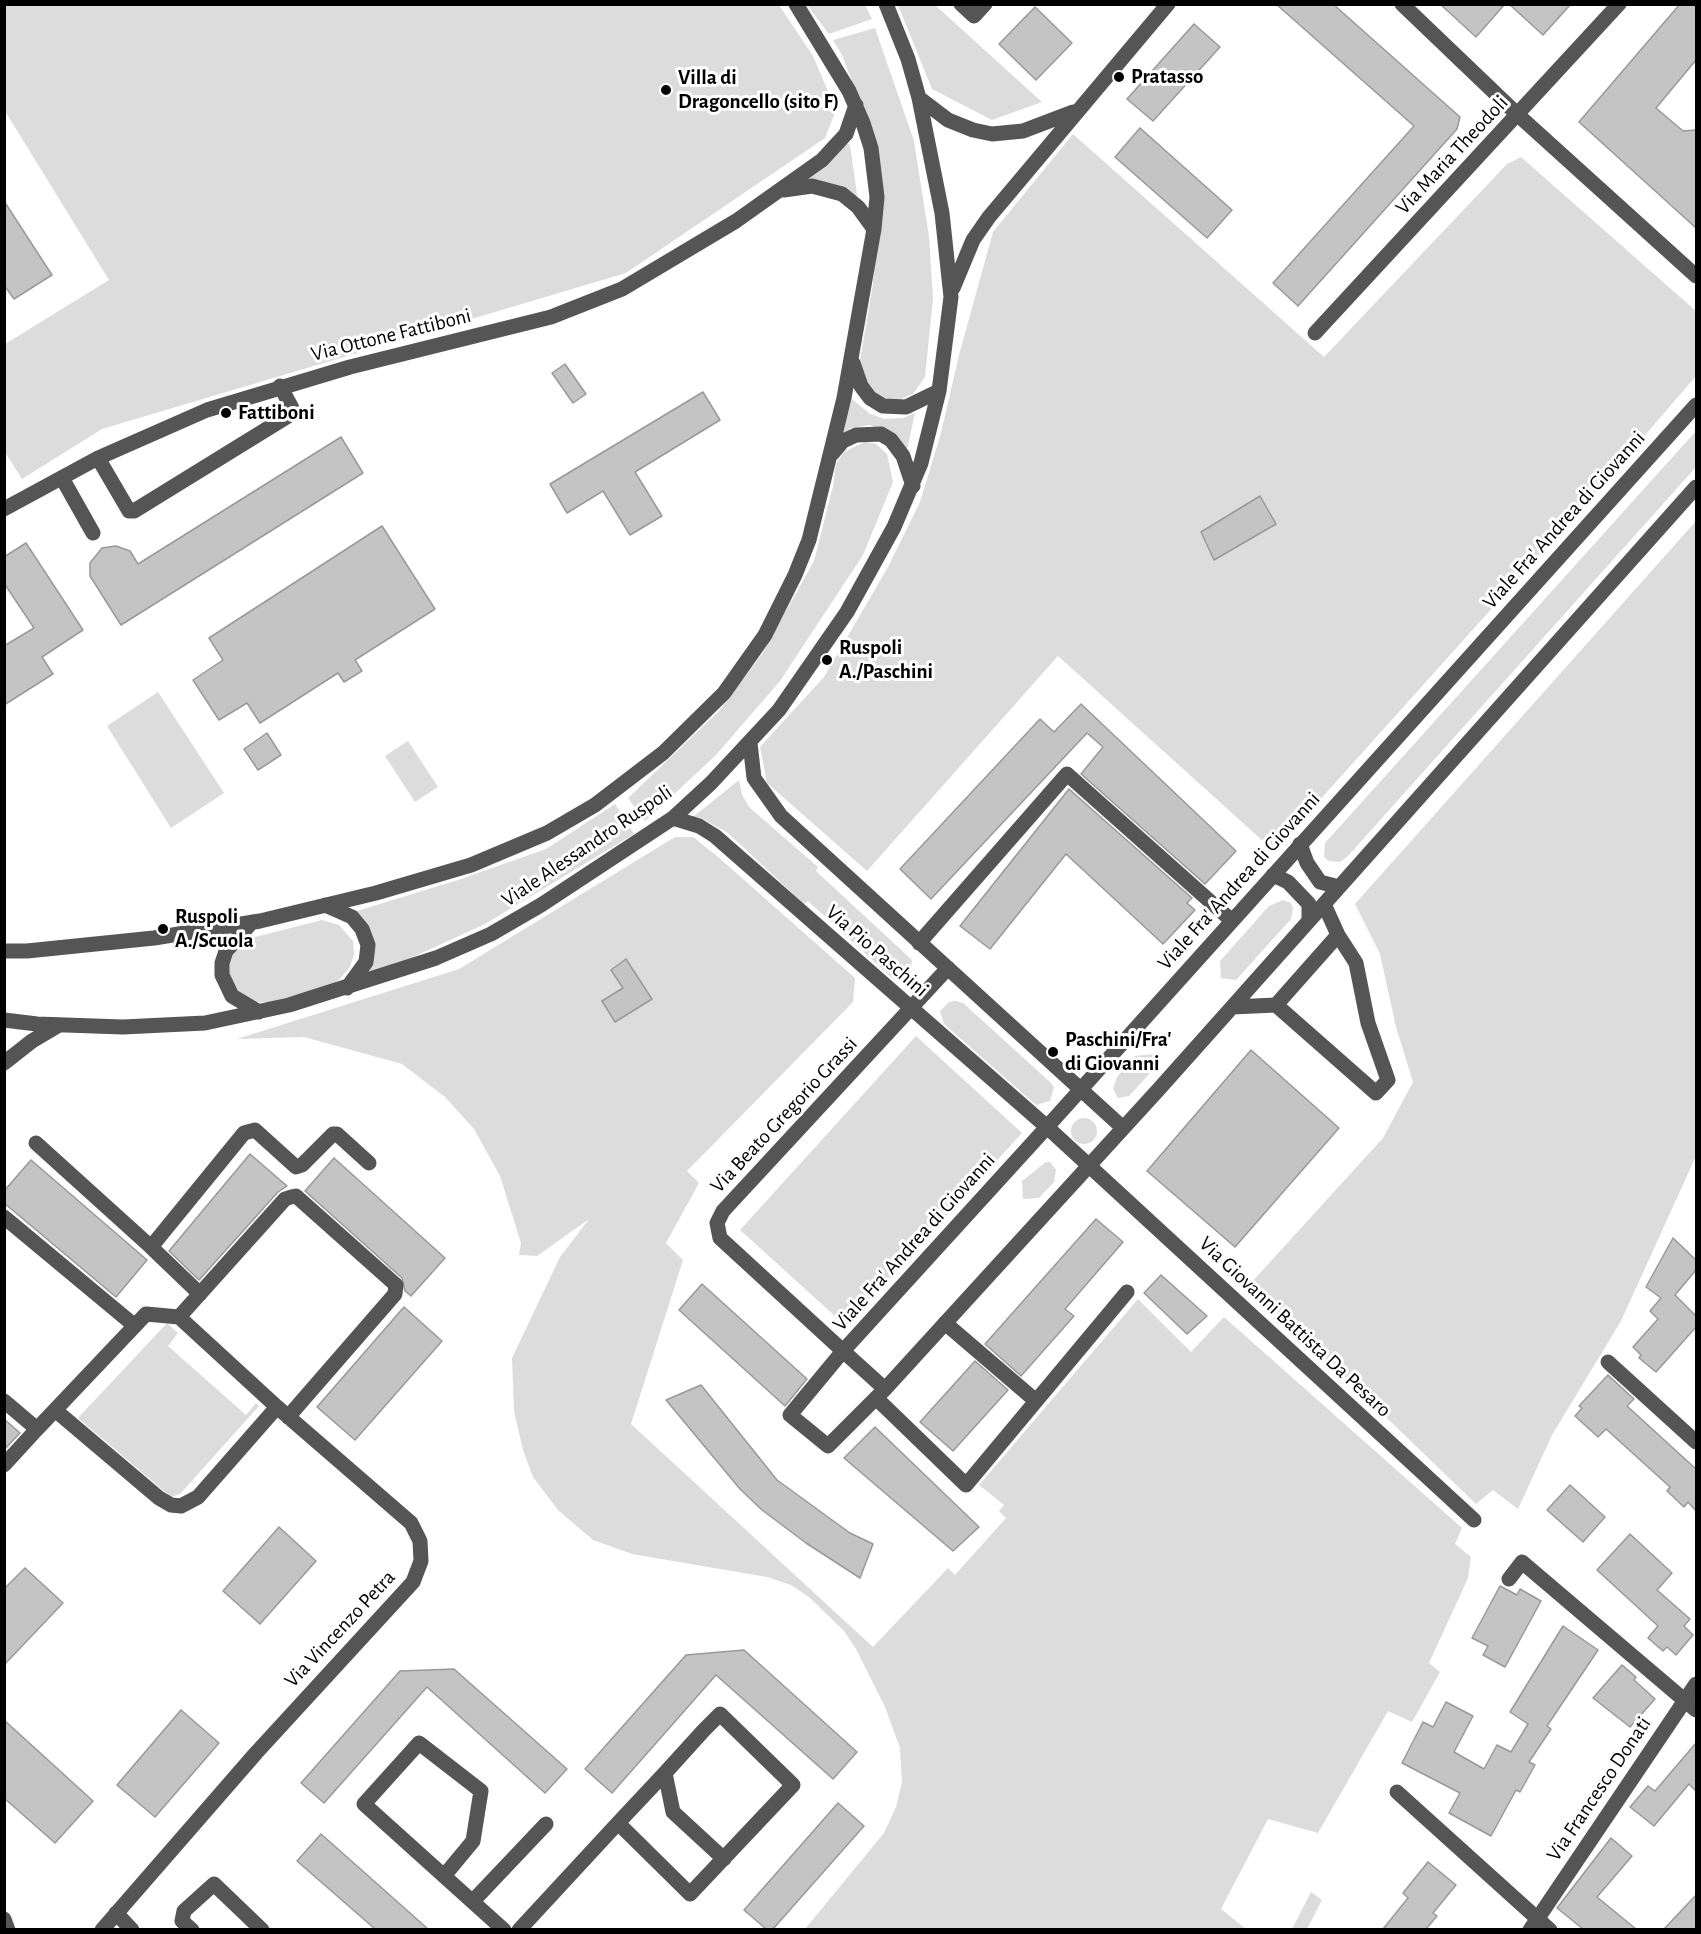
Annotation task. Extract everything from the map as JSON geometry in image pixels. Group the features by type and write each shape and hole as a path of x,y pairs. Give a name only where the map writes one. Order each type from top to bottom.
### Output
{"street":[{"name":"Viale Alessandro Ruspoli","path":"4,951 154,938 252,922 325,905 471,865 547,833 613,792 690,729 735,680 780,607 809,540 831,455 852,354 874,229 877,197 873,161 867,135 856,105 824,46 796,4"},
{"name":"Viale Alessandro Ruspoli","path":"4,1020 123,1027 205,1023 259,1012 346,988 436,958 491,934 563,892 673,818 750,743 797,688 842,620 894,527 912,486 939,391 951,297 939,194 919,98 886,4"},
{"path":"962,4 974,16 985,4"},
{"path":"951,297 973,240 1076,111 1167,4"},
{"path":"1402,4 1518,115 1696,276"},
{"name":"Via Maria Theodoli","path":"1315,333 1618,4"},
{"path":"919,98 948,120 973,130 992,134 1023,131 1076,111"},
{"name":"Via Ottone Fattiboni","path":"4,509 98,458 207,410 280,387 551,317 622,289 736,221 822,160 842,140 852,123 856,105"},
{"name":"Via Ottone Fattiboni","path":"781,190 812,186 837,192 858,207 874,229"},
{"name":"Viale Alessandro Ruspoli","path":"852,354 854,370 861,386 870,398 883,406 906,407 939,391"},
{"path":"98,458 129,512 134,511 288,416 292,408 280,387"},
{"name":"Viale Fra' Andrea di Giovanni","path":"1036,1401 966,1485 880,1394 843,1351 1696,405"},
{"path":"831,455 843,441 856,435 865,432 881,435 891,440 903,456 912,486"},
{"path":"62,478 93,533"},
{"path":"843,1351 790,1415 828,1446 880,1394 1232,1007 1696,487"},
{"name":"Via Pio Paschini","path":"750,743 754,778 775,810 1122,1127"},
{"path":"919,943 1067,774 1231,920"},
{"name":"Via Pio Paschini","path":"673,818 699,826 715,837 1088,1165"},
{"path":"1300,844 1307,863 1320,882 1340,887"},
{"path":"1273,875 1288,882 1309,904 1309,921"},
{"path":"1232,1007 1276,1005 1376,1093 1388,1080 1368,1023 1356,963 1338,935 1324,904"},
{"path":"325,905 352,916 362,929 368,945 366,962 346,988"},
{"path":"252,922 230,944 223,958 222,967 223,979 232,996 259,1012"},
{"path":"1276,1005 1338,935"},
{"path":"910,1008 948,968"},
{"name":"Via Beato Gregorio Grassi","path":"843,1351 720,1238 717,1223 723,1211 910,1008"},
{"path":"4,1063 32,1041 60,1025"},
{"path":"150,1246 250,1130 255,1130 296,1167 302,1165 333,1134 337,1134 369,1163"},
{"path":"36,1143 200,1294"},
{"name":"Via Giovanni Battista Da Pesaro","path":"1088,1165 1474,1520"},
{"path":"4,1217 141,1320 179,1317 285,1199 296,1196 396,1285 395,1294 283,1412 198,1497 181,1506 171,1505 159,1498 55,1410"},
{"path":"945,1323 1036,1401 1127,1292"},
{"name":"Via Vincenzo Petra","path":"102,1929 256,1752 413,1582 421,1561 420,1541 411,1523 283,1412 179,1317"},
{"path":"4,1465 141,1320"},
{"path":"1608,1362 1696,1442"},
{"path":"4,1401 37,1429"},
{"path":"1509,1579 1522,1562 1696,1710"},
{"name":"Via Francesco Donati","path":"1534,1924 1696,1684"},
{"path":"519,1929 618,1823 665,1773 720,1714 793,1785 690,1894 618,1823"},
{"path":"444,1876 472,1841 480,1791 419,1743 364,1804 444,1876 504,1929"},
{"path":"665,1773 674,1812 724,1859"},
{"path":"1396,1792 1534,1924 1550,1929"},
{"path":"472,1901 546,1824"},
{"path":"192,1929 182,1921 184,1911 214,1884 262,1929"},
{"path":"116,1913 132,1929"},
{"path":"4,1919 8,1929"}],"shaded area":[{"path":"5,4 779,5 813,56 836,110 825,138 626,273 102,429 22,479 5,452 5,344 109,280 5,111"},
{"path":"807,5 865,5 872,19 829,34"},
{"path":"898,5 935,5 1042,102 992,120 932,89"},
{"path":"875,28 914,141 929,237 933,298 925,377 913,394 893,402 881,400 871,391 859,366 873,284 881,174 873,136 842,55 833,40"},
{"path":"1073,134 1324,357 1507,164 1521,157 1696,311 1696,376 1591,498 1274,851 1058,656 867,871 767,783 760,747 824,677 888,567 920,502 941,433 959,355 993,232"},
{"path":"846,143 850,145 857,195 854,198 809,178"},
{"path":"852,399 870,414 885,419 903,418 915,413 907,450 896,435 870,425 850,428 842,434"},
{"path":"1696,431 1696,467 1348,856 1340,862 1329,861 1324,857 1325,843"},
{"path":"865,442 876,444 887,454 893,482 863,555 780,681 716,755 645,821 628,798 719,711 762,654 814,561 833,486 836,464 844,452"},
{"path":"1696,521 1696,1156 1621,1321 1552,1435 1518,1509 1493,1490 1476,1504 1249,1285 1383,1138 1413,1082 1396,1027 1380,954 1355,904"},
{"path":"158,692 224,793 171,828 107,726"},
{"path":"408,741 438,787 415,802 385,756"},
{"path":"739,780 742,795 750,808 818,867 816,871 912,960 910,976 899,980 892,978 808,901 804,904 728,833 701,818 693,817"},
{"path":"615,804 634,834 485,924 411,958 367,974 354,912 458,880 546,849"},
{"path":"675,837 693,837 855,978 853,1002 687,1171 699,1183 666,1243 683,1260 631,1424 873,1647 948,1568 955,1575 1006,1518 999,1511 1004,1505 979,1485 1138,1299 1191,1352 1224,1317 1462,1528 1455,1544 1471,1557 1468,1578 1429,1663 1440,1672 1412,1722 1388,1711 1318,1833 1268,1819 1221,1909 1246,1929 805,1929 884,1833 896,1807 902,1782 900,1748 885,1707 856,1649 844,1631 809,1597 791,1585 767,1577 632,1554 593,1540 558,1510 533,1477 523,1450 514,1411 512,1358 560,1257 589,1219 537,1256 519,1255 521,1243 500,1176 474,1129 445,1097 402,1064 304,1037 237,1039 459,969"},
{"path":"1283,900 1291,903 1293,908 1291,919 1236,980 1221,978 1220,961 1269,906"},
{"path":"322,920 339,925 353,941 354,954 350,967 339,980 329,986 270,1002 254,1002 230,987 227,956 247,939"},
{"path":"949,1002 963,1003 1050,1082 1054,1087 1050,1101 1036,1105 944,1024 940,1011"},
{"path":"916,1036 1022,1133 846,1326 740,1230"},
{"path":"1153,1054 1153,1070 1129,1096 1118,1098 1113,1089 1117,1077 1135,1056"},
{"path":"1084,1118 1093,1122 1097,1131 1093,1140 1084,1144 1075,1140 1071,1131 1075,1122"},
{"path":"1046,1162 1050,1162 1056,1170 1054,1182 1039,1198 1023,1199 1022,1181"},
{"path":"167,1323 178,1333 168,1346 246,1415 256,1403 259,1406 180,1494 171,1497 78,1418"},
{"path":"1311,1892 1322,1900 1307,1929 1292,1929"}],"building":[{"path":"1276,4 1333,4 1460,117 1457,129 1298,306 1273,283 1414,126"},
{"path":"1440,4 1505,4 1476,37"},
{"path":"1509,4 1571,4 1543,35"},
{"path":"1680,4 1696,4 1696,60 1656,108 1683,131 1696,130 1696,228 1579,122"},
{"path":"1035,7 1072,43 1036,80 999,44"},
{"path":"1194,24 1220,47 1153,121 1127,99"},
{"path":"1140,128 1232,210 1207,238 1115,157"},
{"path":"4,201 52,275 14,299 4,285"},
{"path":"565,364 586,394 573,403 552,373"},
{"path":"703,392 720,420 635,472 662,516 630,535 603,491 567,513 550,484"},
{"path":"341,437 363,473 121,625 90,576 90,563 102,548 116,546 130,551 138,564"},
{"path":"1260,496 1276,524 1214,560 1201,532"},
{"path":"382,526 435,609 355,660 362,671 344,682 338,673 260,723 247,703 219,720 193,680 223,660 209,638"},
{"path":"26,543 83,630 42,657 53,674 4,705 4,646 34,628 4,583 4,557"},
{"path":"1081,704 1236,851 1205,884 1081,774 1103,747 1087,733 931,899 900,869 1040,719 1054,732"},
{"path":"267,733 281,755 258,770 244,749"},
{"path":"1069,789 1192,898 1187,903 1195,910 1163,944 1066,854 990,949 960,926"},
{"path":"626,959 652,999 615,1022 602,1001 623,988 611,970"},
{"path":"1251,1050 1339,1128 1235,1247 1147,1171"},
{"path":"250,1154 287,1186 278,1192 199,1280 169,1251"},
{"path":"334,1158 445,1258 411,1296 405,1291 402,1278 305,1191"},
{"path":"31,1160 147,1260 116,1297 4,1203 4,1191"},
{"path":"1096,1219 1123,1242 1065,1309 1074,1316 1021,1376 985,1344"},
{"path":"1673,1238 1696,1260 1696,1270 1675,1295 1696,1316 1696,1327 1656,1372 1639,1358 1641,1355 1633,1347 1658,1319 1650,1311 1661,1298 1646,1287"},
{"path":"1161,1275 1207,1316 1187,1334 1144,1293"},
{"path":"702,1284 807,1379 785,1406 679,1310"},
{"path":"404,1307 442,1341 355,1440 317,1407"},
{"path":"975,1361 1008,1390 953,1451 920,1422"},
{"path":"1608,1375 1634,1399 1627,1406 1696,1469 1696,1511 1688,1502 1684,1507 1667,1491 1670,1487 1606,1429 1598,1437 1575,1416 1582,1408 1579,1406"},
{"path":"701,1385 777,1480 850,1533 873,1544 860,1578 806,1543 762,1510 740,1489 666,1400"},
{"path":"4,1419 20,1433 4,1450"},
{"path":"875,1427 979,1527 953,1551 844,1458"},
{"path":"1570,1485 1605,1517 1583,1542 1547,1510"},
{"path":"279,1527 316,1561 260,1624 223,1591"},
{"path":"1630,1534 1672,1573 1657,1590 1690,1619 1684,1626 1693,1635 1676,1655 1667,1647 1663,1651 1648,1638 1658,1626 1597,1570"},
{"path":"25,1568 63,1603 4,1665 4,1589"},
{"path":"1500,1586 1517,1595 1520,1589 1541,1601 1505,1667 1483,1655 1488,1646 1472,1638"},
{"path":"1563,1626 1598,1650 1547,1726 1551,1729 1529,1762 1535,1765 1520,1792 1516,1790 1491,1836 1449,1813 1460,1793 1402,1763 1423,1722 1433,1727 1446,1702 1473,1716 1454,1752 1484,1769 1497,1745 1511,1752 1528,1724 1510,1712"},
{"path":"744,1650 857,1752 833,1779 716,1675 612,1793 585,1769 686,1655"},
{"path":"1622,1665 1636,1677 1634,1680 1655,1699 1630,1727 1593,1698"},
{"path":"454,1669 567,1769 545,1793 427,1687 324,1803 301,1783 400,1671"},
{"path":"181,1710 219,1743 155,1817 117,1785"},
{"path":"4,1720 93,1801 55,1843 4,1798"},
{"path":"1696,1743 1696,1791 1689,1784 1654,1826 1630,1807 1648,1786 1655,1791"},
{"path":"838,1803 864,1826 773,1929 766,1929 744,1910"},
{"path":"321,1834 428,1929 375,1929 297,1861"},
{"path":"1611,1838 1632,1856 1597,1897 1636,1929 1583,1929 1557,1908"},
{"path":"1428,1862 1456,1885 1433,1913 1437,1916 1426,1929 1383,1929 1408,1898 1403,1893"},
{"path":"1696,1895 1696,1929 1664,1929"}],"place":[{"name":"Pratasso","path":"1119,77"},
{"name":"Villa di Dragoncello (sito F)","path":"666,90"},
{"name":"Fattiboni","path":"226,413"},
{"name":"Ruspoli A./Paschini","path":"827,660"},
{"name":"Ruspoli A./Scuola","path":"163,929"},
{"name":"Paschini/Fra' di Giovanni","path":"1053,1052"}]}
